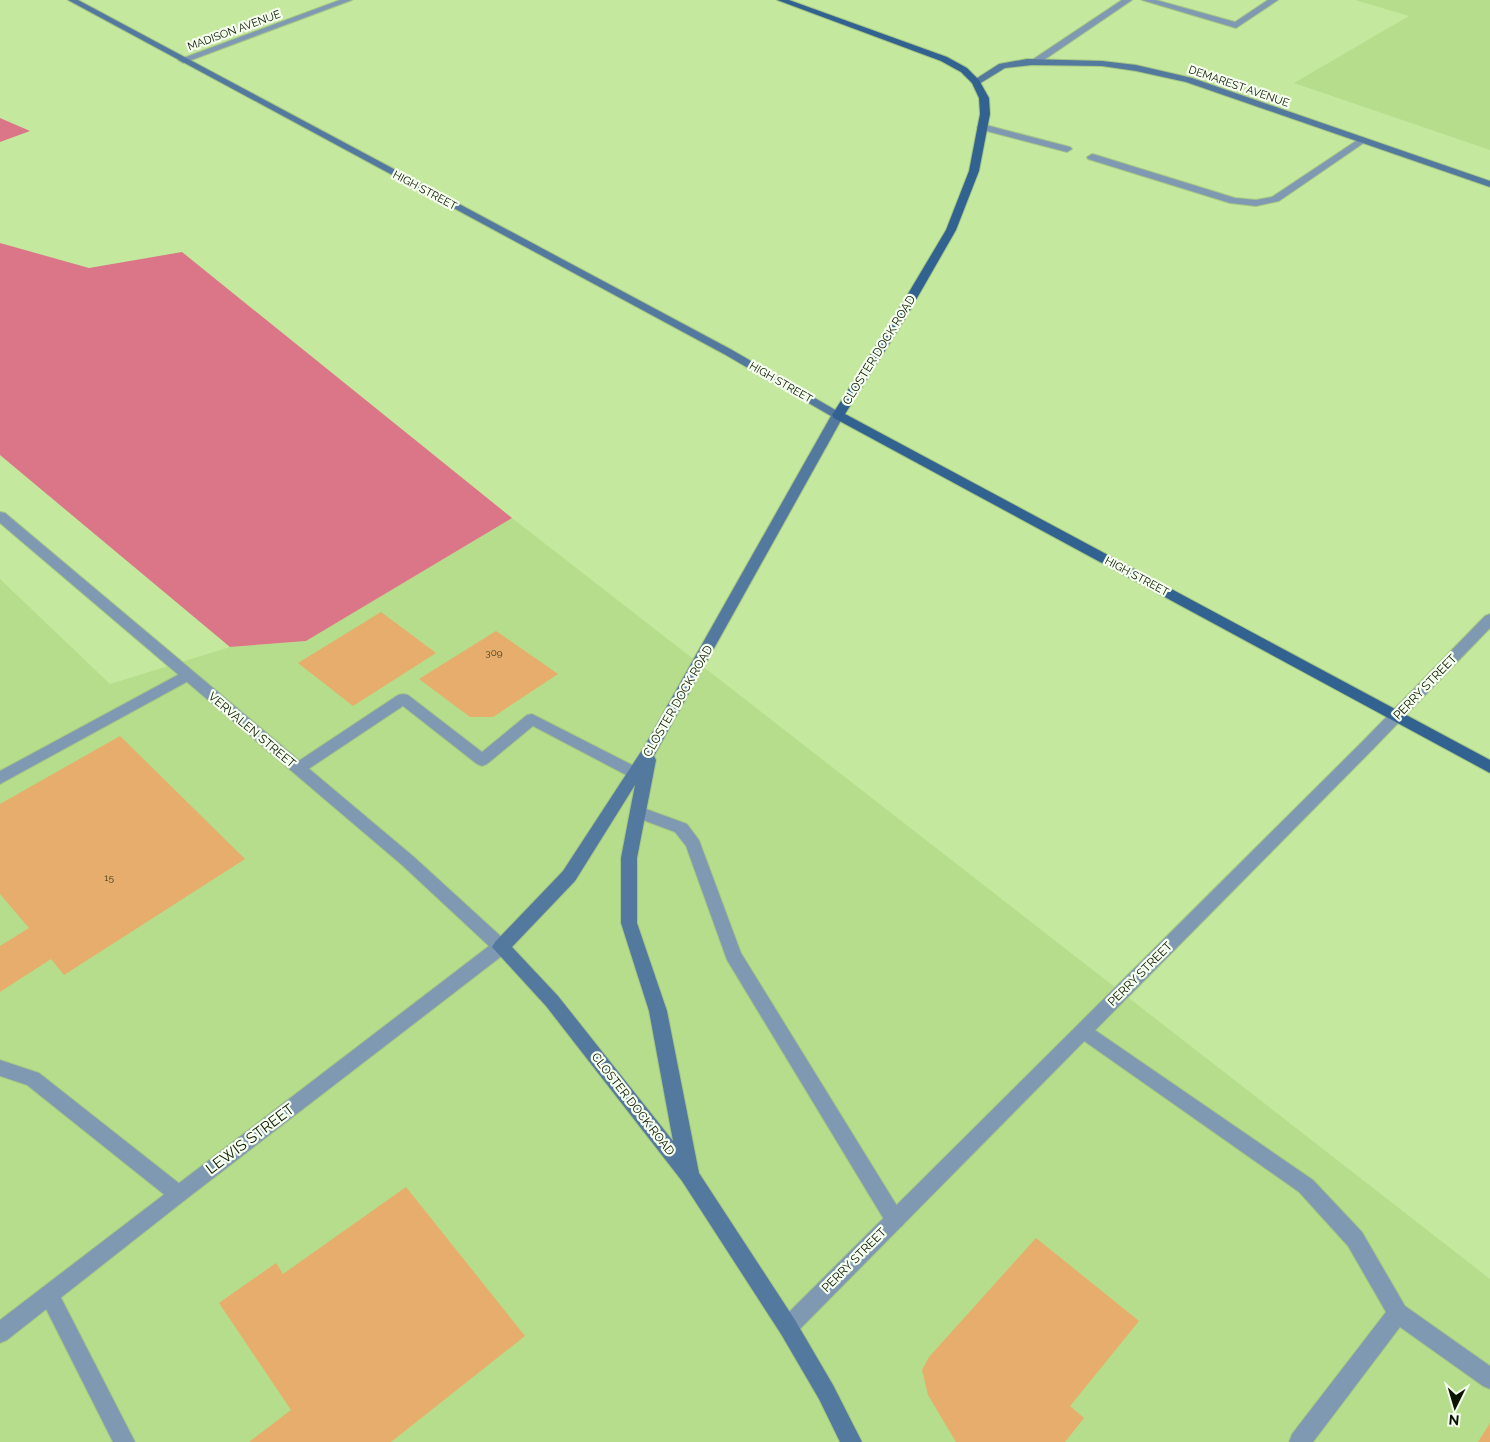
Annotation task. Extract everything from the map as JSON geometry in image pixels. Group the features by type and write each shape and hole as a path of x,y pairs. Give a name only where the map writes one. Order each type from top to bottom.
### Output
{"main road":[{"path":"781,0 944,59 964,70 976,82"},
{"name":"CLOSTER DOCK ROAD","path":"838,415 899,319 951,230 974,171 985,114 984,98 976,82"},
{"name":"HIGH STREET","path":"838,415 1490,767"}],"street":[{"name":"HIGH STREET","path":"72,0 711,343 838,415"},
{"name":"MADISON AVENUE","path":"184,60 348,0"},
{"path":"1035,62 1128,0"},
{"path":"1146,0 1236,25 1274,0"},
{"name":"DEMAREST AVENUE","path":"976,82 1005,65 1035,62 1076,61 1119,64 1150,70 1188,80 1490,184"},
{"path":"982,128 1067,149"},
{"path":"1092,158 1234,201 1256,203 1275,199 1362,140"},
{"name":"CLOSTER DOCK ROAD","path":"838,415 636,773 569,876 501,947 552,1001 689,1175 788,1326 852,1442"},
{"name":"VERVALEN STREET","path":"0,516 408,861 501,947"},
{"name":"PERRY STREET","path":"788,1326 1397,716 1490,619"},
{"path":"0,778 187,675"},
{"path":"299,768 403,699 482,760 532,719 636,773"},
{"path":"649,751 629,858 629,923 658,1011 689,1175"},
{"path":"638,812 681,828 693,844 733,955 895,1220"},
{"name":"LEWIS STREET","path":"0,1333 501,947"},
{"path":"1083,1031 1306,1186 1355,1240 1398,1314 1490,1379"},
{"path":"0,1068 33,1080 178,1194"},
{"path":"49,1295 124,1442"},
{"path":"1300,1442 1398,1314"}],"shaded area":[{"path":"1355,0 1490,0 1490,150 1294,83 1409,16"},
{"path":"0,118 30,131 0,142"},
{"path":"0,243 89,268 182,252 512,518 306,641 230,647 0,455"},
{"path":"512,518 1490,1279 1490,1442 0,1442 0,579 110,684 230,647 306,641"}],"building":[{"path":"381,612 436,653 353,706 298,663"},
{"path":"496,631 558,674 493,717 470,717 419,679"},
{"path":"120,736 245,859 64,975 51,959 0,992 0,946 29,928 0,894 0,804"},
{"path":"406,1187 525,1336 391,1442 249,1442 291,1410 219,1303 276,1263 283,1274"},
{"path":"1036,1238 1139,1321 1070,1406 1084,1418 1065,1442 956,1442 928,1395 922,1370 929,1357"},
{"path":"1490,1423 1490,1442 1478,1442"}]}
